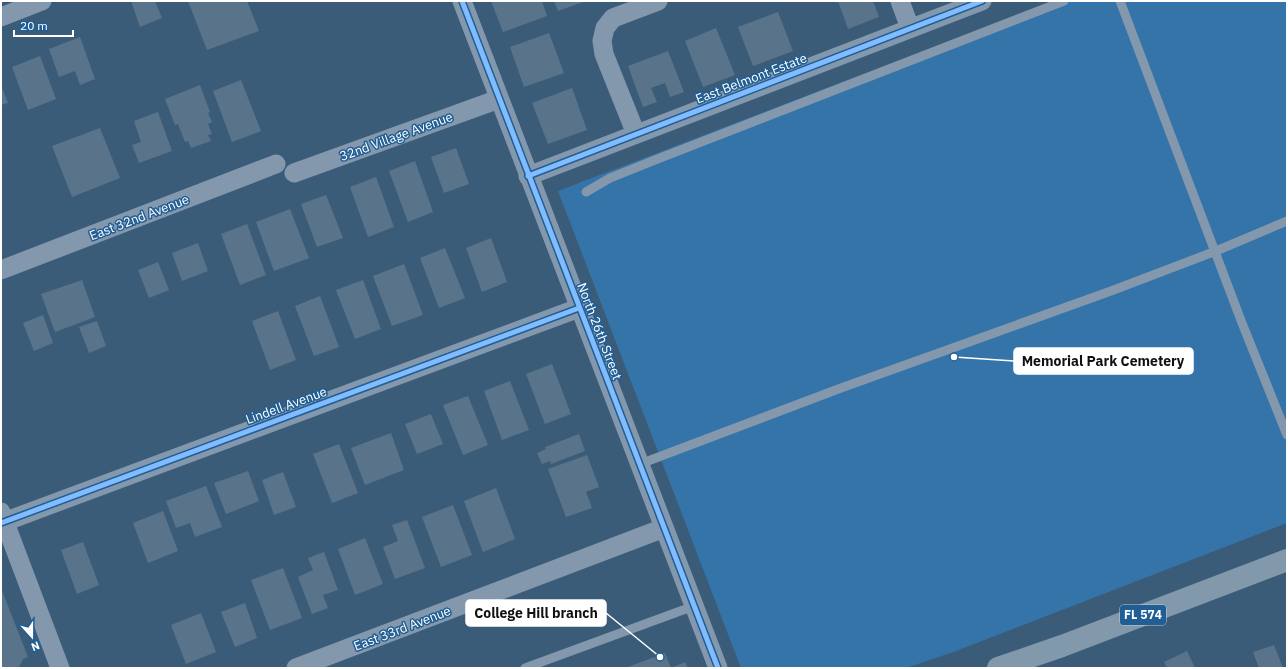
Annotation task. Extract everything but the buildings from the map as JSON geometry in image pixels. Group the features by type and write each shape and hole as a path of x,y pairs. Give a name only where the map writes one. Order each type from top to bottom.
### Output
{"main road":[{"name":"FL 574","path":"998,668 1062,646 1287,560"}],"street":[{"path":"1,17 42,1"},
{"name":"North 26th Street","path":"462,1 718,668"},
{"path":"636,134 604,54 602,41 605,28 613,18 658,1"},
{"path":"900,1 910,28"},
{"name":"East Belmont Estate","path":"528,176 982,1"},
{"name":"32nd Village Avenue","path":"294,173 499,99"},
{"name":"East 32nd Avenue","path":"1,270 276,164"},
{"name":"Lindell Avenue","path":"2,519 579,308"},
{"path":"2,519 60,668"},
{"name":"East 33rd Avenue","path":"296,668 664,528"}],"lane":[{"path":"586,192 610,178 660,158 1064,1"},
{"path":"1120,1 1242,323 1287,435"},
{"path":"640,464 841,388 1111,291 1215,251 1287,221"},
{"path":"525,668 694,606"}],"shaded area":[{"path":"1054,1 1287,1 1287,523 956,651 906,668 741,668 558,191"}],"cycle path":[{"path":"462,1 718,668"},
{"path":"528,176 982,1"},
{"path":"1,523 579,308"}],"place":[{"name":"Memorial Park Cemetery","path":"954,357"},
{"name":"College Hill branch","path":"660,657"}]}
